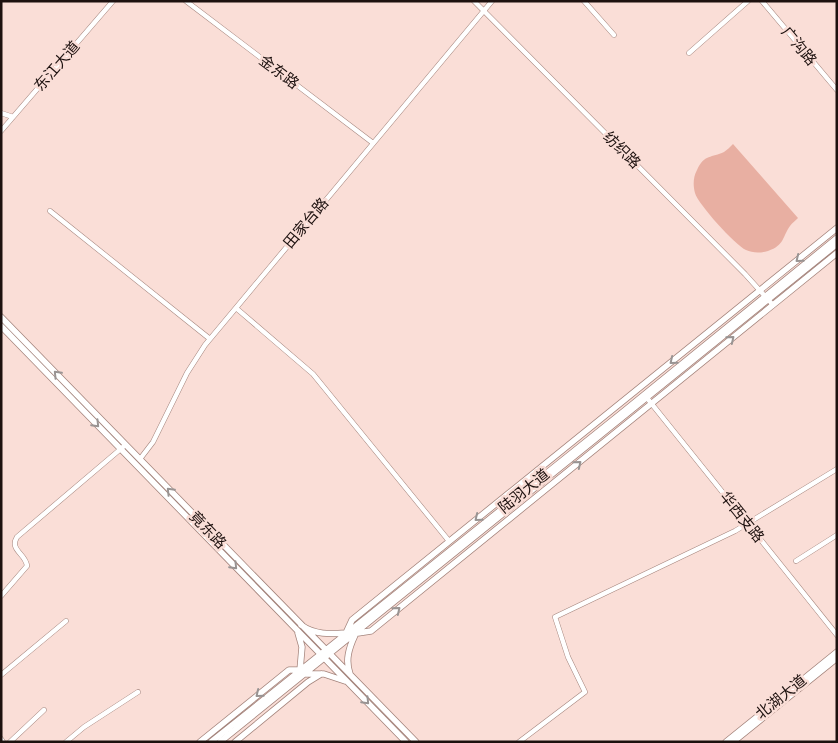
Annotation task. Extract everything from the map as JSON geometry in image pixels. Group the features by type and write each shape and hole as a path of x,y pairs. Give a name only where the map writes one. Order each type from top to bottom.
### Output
{"main road":[{"path":"301,672 302,647 299,627 331,634 346,633 352,620 837,228"},
{"name":"陆羽大道","path":"211,742 301,672 356,633 647,398 837,238"},
{"name":"陆羽大道","path":"325,654 346,633 766,298 837,244"},
{"path":"200,742 290,670 349,678 348,657 356,633 371,631 836,254"},
{"name":"竟东路","path":"1,317 123,447 140,459 299,627"},
{"name":"竟东路","path":"1,326 123,447 325,654 416,742"},
{"name":"北湖大道","path":"726,742 837,652"},
{"name":"北湖大道","path":"733,742 837,658"},
{"name":"陆羽大道","path":"220,742 301,672"},
{"path":"235,742 321,674"},
{"name":"竟东路","path":"349,678 406,742"}],"street":[{"name":"东江大道","path":"1,131 113,1"},
{"name":"金东路","path":"186,1 373,143"},
{"name":"纺织路","path":"474,1 773,305"},
{"name":"田家台路","path":"140,459 153,442 193,362 210,339 492,1"},
{"path":"584,1 614,35"},
{"path":"689,53 748,1"},
{"name":"广沟路","path":"762,1 837,90"},
{"path":"768,8 769,1"},
{"path":"1,113 13,117"},
{"path":"50,211 210,339"},
{"path":"236,308 313,374 449,542"},
{"name":"华西支路","path":"647,398 837,635"},
{"path":"1,596 27,566 16,548 14,542 17,537 123,447"},
{"path":"519,742 585,692 568,657 554,617 748,524 837,469"},
{"path":"796,561 837,535"},
{"path":"1,675 66,621"},
{"path":"66,742 138,692"},
{"path":"10,742 44,710"}],"shaded area":[{"path":"733,144 798,218 790,226 780,243 768,251 754,252 741,247 710,215 695,193 694,179 702,161 724,152"}]}
